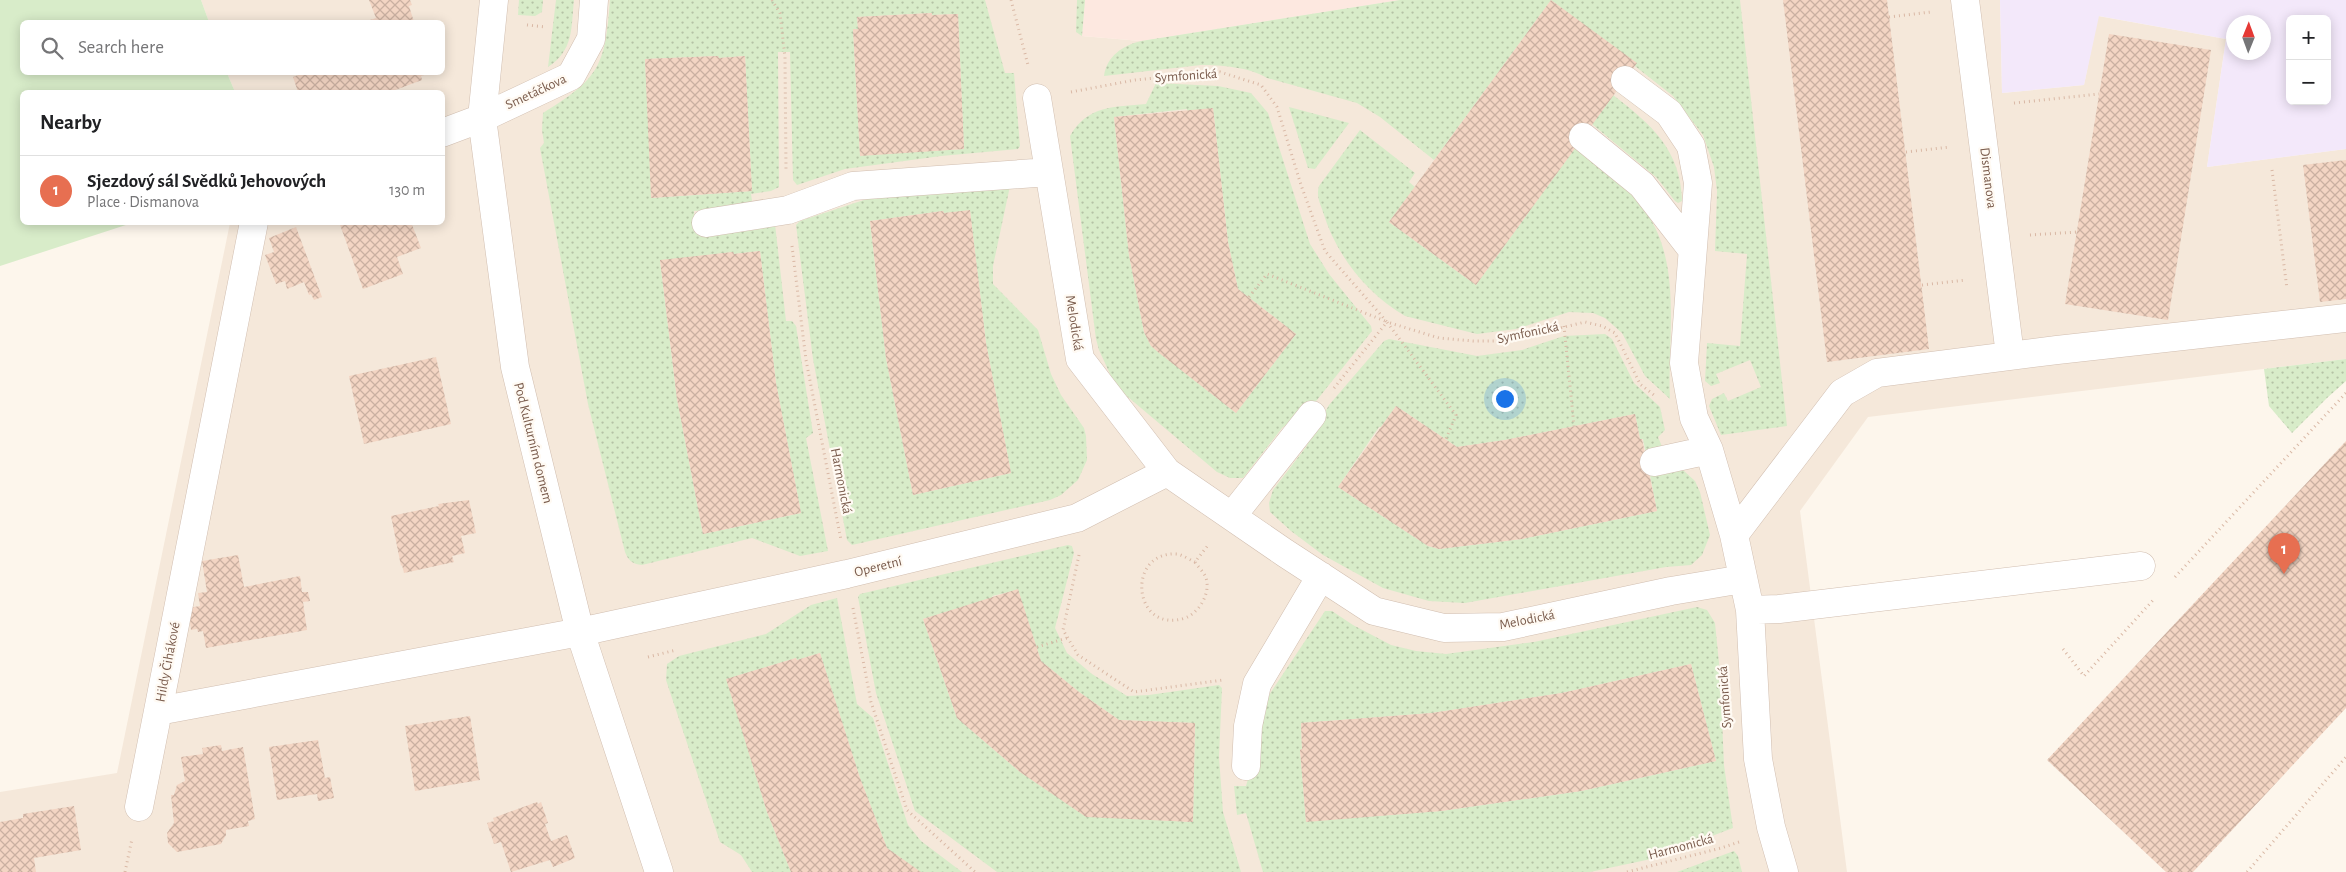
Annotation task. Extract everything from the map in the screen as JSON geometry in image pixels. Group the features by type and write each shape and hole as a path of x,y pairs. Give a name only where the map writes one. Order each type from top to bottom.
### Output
{"street":[{"name":"Pod Kulturním domem","path":"494,0 482,118 515,368 580,632 659,872"},
{"name":"Smetáčkova","path":"482,118 571,76 591,39 594,0"},
{"name":"Dismanova","path":"1965,0 2010,356"},
{"name":"Symfonická","path":"1625,80 1669,113 1691,146 1698,183 1691,248 1692,274 1684,363 1694,418 1708,450 1734,535 1750,610 1758,759 1771,827 1784,872"},
{"name":"Melodická","path":"1037,98 1080,359 1167,472 1374,611 1444,628 1503,627 1690,587 1743,579"},
{"path":"445,132 482,118"},
{"path":"1583,137 1642,185 1691,248"},
{"path":"706,223 788,210 853,186 1049,172"},
{"name":"Hildy Čihákové","path":"253,225 158,711 580,632"},
{"path":"1734,535 1842,393 1877,373 2346,318"},
{"path":"1232,516 1312,416"},
{"path":"1654,462 1708,450"},
{"name":"Operetní","path":"580,632 847,574 1077,518 1167,472"},
{"path":"1750,610 1779,609 2141,566"},
{"path":"1246,766 1248,726 1257,684 1321,576"},
{"path":"139,807 158,711"}],"path":[{"name":"Harmonická","path":"772,0 780,12 785,57 788,210 806,360 872,702 907,810 975,872"},
{"path":"1011,0 1037,98"},
{"path":"1889,16 1934,12"},
{"name":"Symfonická","path":"1037,98 1135,80 1220,72 1261,85 1277,107 1301,185 1325,251 1387,322 1439,338 1473,341 1507,341 1585,322 1602,326 1615,333 1640,384 1658,398"},
{"path":"2005,104 2099,94"},
{"path":"1906,152 1959,146"},
{"path":"2272,170 2292,324"},
{"path":"2021,236 2077,232"},
{"path":"1249,297 1267,274 1387,322 1456,415 1446,439"},
{"path":"1922,285 1975,279"},
{"path":"1312,416 1387,322"},
{"path":"1564,326 1574,426"},
{"path":"2170,582 2346,393"},
{"path":"1195,562 1232,516"},
{"path":"1077,518 1082,540 1063,630 1078,655 1134,692 1225,680"},
{"path":"1178,554 1195,562 1206,578 1206,595 1193,615 1176,621 1160,619 1146,607 1140,593 1144,572 1156,558 1178,554"},
{"path":"2063,649 2084,676 2157,597"},
{"path":"1037,647 1068,638"},
{"path":"2247,872 2346,757"},
{"path":"2341,763 2346,767"},
{"path":"1739,832 1742,849"},
{"name":"Harmonická","path":"1627,872 1721,848 1740,841"}],"shaded area":[{"path":"201,0 1085,0 1082,36 1141,41 1400,0 2000,0 2002,93 2084,85 2098,16 2226,39 2207,167 2346,149 2346,359 1868,417 1800,511 1847,872 0,872 0,792 117,773 230,225 445,225 445,90 234,90 228,75 445,75 445,20 208,20"},
{"path":"1085,0 1400,0 1141,41 1082,36"},
{"path":"2000,0 2346,0 2346,149 2207,167 2226,39 2099,16 2084,85 2002,93"}],"green space":[{"path":"0,0 201,0 208,20 20,20 20,75 228,75 234,90 20,90 20,225 126,225 0,266"},
{"path":"519,0 543,0 542,12 535,16 518,15"},
{"path":"556,0 574,0 570,38 563,53 548,67"},
{"path":"610,0 985,0 1005,73 1014,73 1020,146 1018,149 941,156 845,169 797,185 793,180 790,52 778,52 779,187 771,191 751,194 753,207 694,211 696,232 775,224 786,321 792,321 796,326 813,433 806,438 828,551 800,556 752,538 642,565 631,561 625,552 588,404 540,148 544,143 542,130 543,113 577,90 596,68 602,56","holes":["931,13 932,15 958,14 964,149 860,155 853,29 858,29 857,17","745,56 752,191 652,198 645,59","760,251 776,383 801,513 703,534 677,399 660,261 733,252 734,254"]},
{"path":"1077,0 1085,0 1082,36 1076,32"},
{"path":"1400,0 1551,0 1434,160 1380,117 1357,103 1267,78 1252,71 1226,66 1201,65 1104,76 1108,63 1116,53 1141,41"},
{"path":"1551,0 1740,0 1787,426 1721,435 1709,406 1712,399 1724,393 1728,401 1761,387 1750,360 1716,374 1720,383 1711,386 1705,381 1707,343 1740,346 1747,254 1715,251 1717,191 1714,167 1703,135 1673,96"},
{"path":"1156,83 1218,86 1251,93 1268,113 1310,244 1329,274 1371,326 1372,331 1317,400 1282,428 1243,478 1230,478 1217,472 1116,387 1096,339 1070,136 1085,118 1094,113 1113,107 1146,104","holes":["1187,109 1187,111 1213,109 1228,242 1238,289 1296,334 1236,413 1151,346 1144,332 1129,255 1114,117"]},
{"path":"1613,95 1651,128 1670,153 1680,183 1682,201 1678,203 1675,201 1657,178 1592,124"},
{"path":"1289,107 1349,123 1315,169 1308,168"},
{"path":"1360,130 1415,173 1409,182 1415,187 1389,222 1476,285 1575,148 1622,186 1646,212 1658,233 1665,255 1671,302 1670,399 1645,376 1622,333 1605,318 1593,313 1569,312 1516,329 1477,334 1405,316 1378,296 1354,272 1344,258 1329,228 1318,196 1319,186"},
{"path":"1010,186 993,266 993,284 1038,330 1051,374 1061,395 1084,428 1086,436 1087,460 1078,480 1061,495 1050,500 852,545 847,540 813,359 796,225 800,221 873,197","holes":["943,211 944,213 970,211 986,343 1011,473 913,495 886,358 870,221"]},
{"path":"1605,334 1612,339 1634,383 1660,407 1665,430 1658,437 1671,468 1683,470 1695,481 1700,492 1710,535 1702,555 1691,565 1666,567 1465,603 1429,601 1383,588 1323,555 1291,531 1270,512 1269,503 1273,490 1306,447 1329,405 1384,341 1389,339 1477,356 1522,350 1564,336","holes":["1396,406 1457,447 1505,440 1635,414 1640,439 1643,439 1657,511 1522,539 1439,549 1428,546 1338,487 1379,427 1381,427"]},
{"path":"2346,359 2346,381 2292,433 2269,406 2264,369"},
{"path":"1068,545 1072,546 1074,553 1055,628 1067,653 1092,674 1127,696 1149,695 1219,685 1222,688 1219,757 1223,812 1241,872 997,872 915,811 876,693 858,597 860,594","holes":["1018,590 1041,661 1079,692 1119,720 1195,723 1193,822 1086,816 1020,772 957,718 923,619 993,598 992,596"]},
{"path":"837,598 857,704 873,718 908,825 921,841 962,872 919,872 887,848 860,778 820,653 797,660 796,658 727,679 767,812 791,872 752,872 741,855 720,842 666,680 667,664 679,656 766,634 811,605"},
{"path":"1697,607 1707,610 1715,623 1720,673 1724,765 1733,828 1651,859 1590,872 1263,872 1246,813 1237,815 1234,786 1246,786 1261,733 1265,703 1325,611 1332,611 1353,625 1391,645 1416,651 1446,654 1534,642","holes":["1691,664 1716,761 1581,791 1441,811 1306,821 1300,750 1302,749 1301,723 1432,713 1562,693"]},
{"path":"1734,851 1738,856 1742,872 1677,872"}],"building":[{"path":"369,0 410,0 412,5 409,6 413,20 370,20 376,18"},
{"path":"1551,0 1637,63 1476,285 1389,222"},
{"path":"1783,0 1887,0 1929,349 1827,362"},
{"path":"932,13 932,15 958,14 964,149 860,156 853,29 858,29 857,17"},
{"path":"2109,34 2211,50 2168,320 2065,304"},
{"path":"718,56 719,58 745,56 752,191 651,198 645,59"},
{"path":"298,75 424,75 421,76 422,80 395,90 297,90 293,77"},
{"path":"1213,108 1228,242 1238,289 1296,334 1236,413 1151,346 1144,332 1129,255 1114,117"},
{"path":"2346,160 2346,299 2320,302 2303,165"},
{"path":"970,210 986,343 1011,473 913,495 886,358 870,221 943,211 944,213"},
{"path":"340,225 412,225 421,248 397,257 403,274 363,289"},
{"path":"296,227 322,297 314,300 311,294 309,295 304,282 287,289 285,281 276,284 265,255 274,252 269,238"},
{"path":"760,251 776,383 801,513 703,534 677,399 660,260"},
{"path":"436,357 451,424 364,444 349,376"},
{"path":"1396,406 1457,447 1505,440 1635,414 1657,511 1522,539 1439,549 1428,546 1338,487"},
{"path":"2346,441 2346,708 2193,872 2166,872 2047,760"},
{"path":"469,500 476,533 461,536 465,553 452,556 454,562 404,573 391,516 439,506 438,504"},
{"path":"238,555 244,587 300,576 302,592 308,592 310,601 303,602 307,630 206,648 203,631 191,630 188,608 200,606 198,593 207,592 202,561"},
{"path":"1018,589 1041,661 1079,692 1119,720 1195,723 1193,822 1086,817 1020,772 957,718 923,619"},
{"path":"820,653 860,778 887,848 921,872 791,872 767,812 726,679 796,658 797,660"},
{"path":"1691,664 1716,761 1581,791 1441,811 1306,822 1300,750 1302,749 1301,723 1432,713 1562,693"},
{"path":"470,716 480,780 415,791 405,726"},
{"path":"318,740 325,778 330,777 334,798 318,801 317,794 277,800 269,747"},
{"path":"221,745 222,751 243,747 255,819 248,821 249,826 226,830 226,835 221,844 177,852 168,843 167,833 174,823 171,795 174,795 177,785 185,781 181,757 203,754 202,748"},
{"path":"537,802 538,804 541,802 548,823 545,824 551,841 567,835 575,858 553,867 550,860 511,872 501,842 494,844 487,823 494,821 493,818"},
{"path":"74,806 81,850 34,858 36,872 0,872 0,822 23,818 23,814"}],"place":[{"name":"Sjezdový sál Svědků Jehovových","path":"2284,574"}]}
